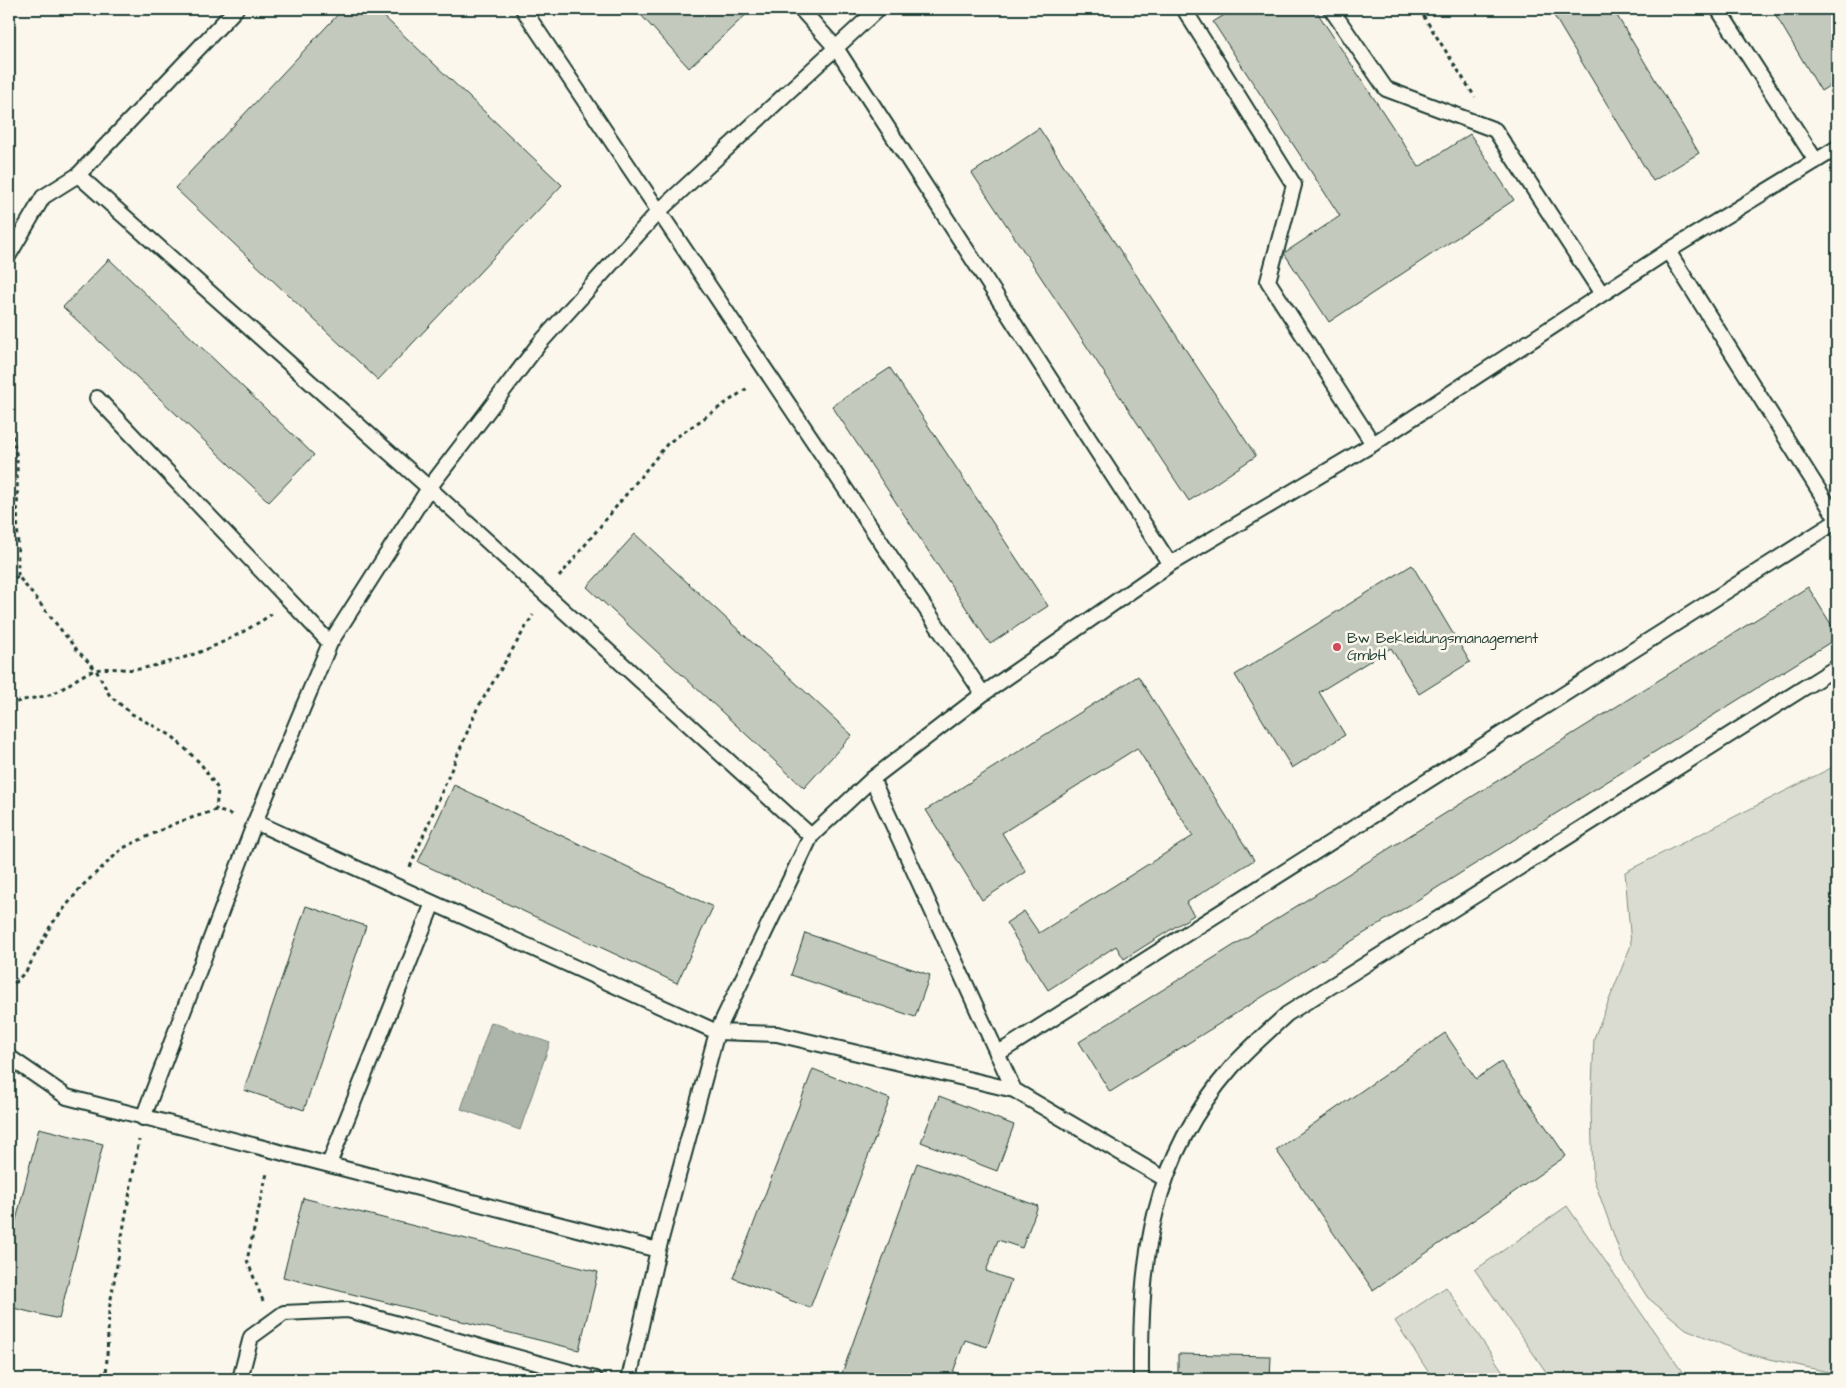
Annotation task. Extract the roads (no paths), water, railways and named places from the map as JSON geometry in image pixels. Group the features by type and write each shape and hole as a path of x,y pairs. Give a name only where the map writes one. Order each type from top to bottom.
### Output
{"lane":[{"path":"9,255 43,197 78,175 236,9"},
{"path":"523,9 983,694"},
{"path":"801,9 836,48 1170,564"},
{"path":"143,1118 255,822 330,643 429,488 539,344 658,212 878,9"},
{"path":"1184,9 1294,185 1268,281 1373,444"},
{"path":"1331,9 1386,89 1495,130 1602,294"},
{"path":"1718,9 1816,161"},
{"path":"628,1379 658,1250 717,1032 811,836 872,779 983,694 1170,564 1373,444 1668,250 1837,148"},
{"path":"78,175 429,488 811,836"},
{"path":"997,1054 1837,520 1668,250"},
{"path":"96,398 330,643"},
{"path":"1141,1379 1146,1254 1154,1216 1165,1179 1193,1119 1233,1066 1287,1014 1837,667"},
{"path":"872,779 1014,1090"},
{"path":"255,822 717,1032 777,1034 1014,1090 1165,1179"},
{"path":"329,1164 433,903"},
{"path":"9,1057 67,1098 273,1149 658,1250"},
{"path":"240,1379 251,1337 284,1313 348,1310 595,1379"}],"place":[{"name":"Bw Bekleidungsmanagement GmbH","path":"1337,647"}]}
